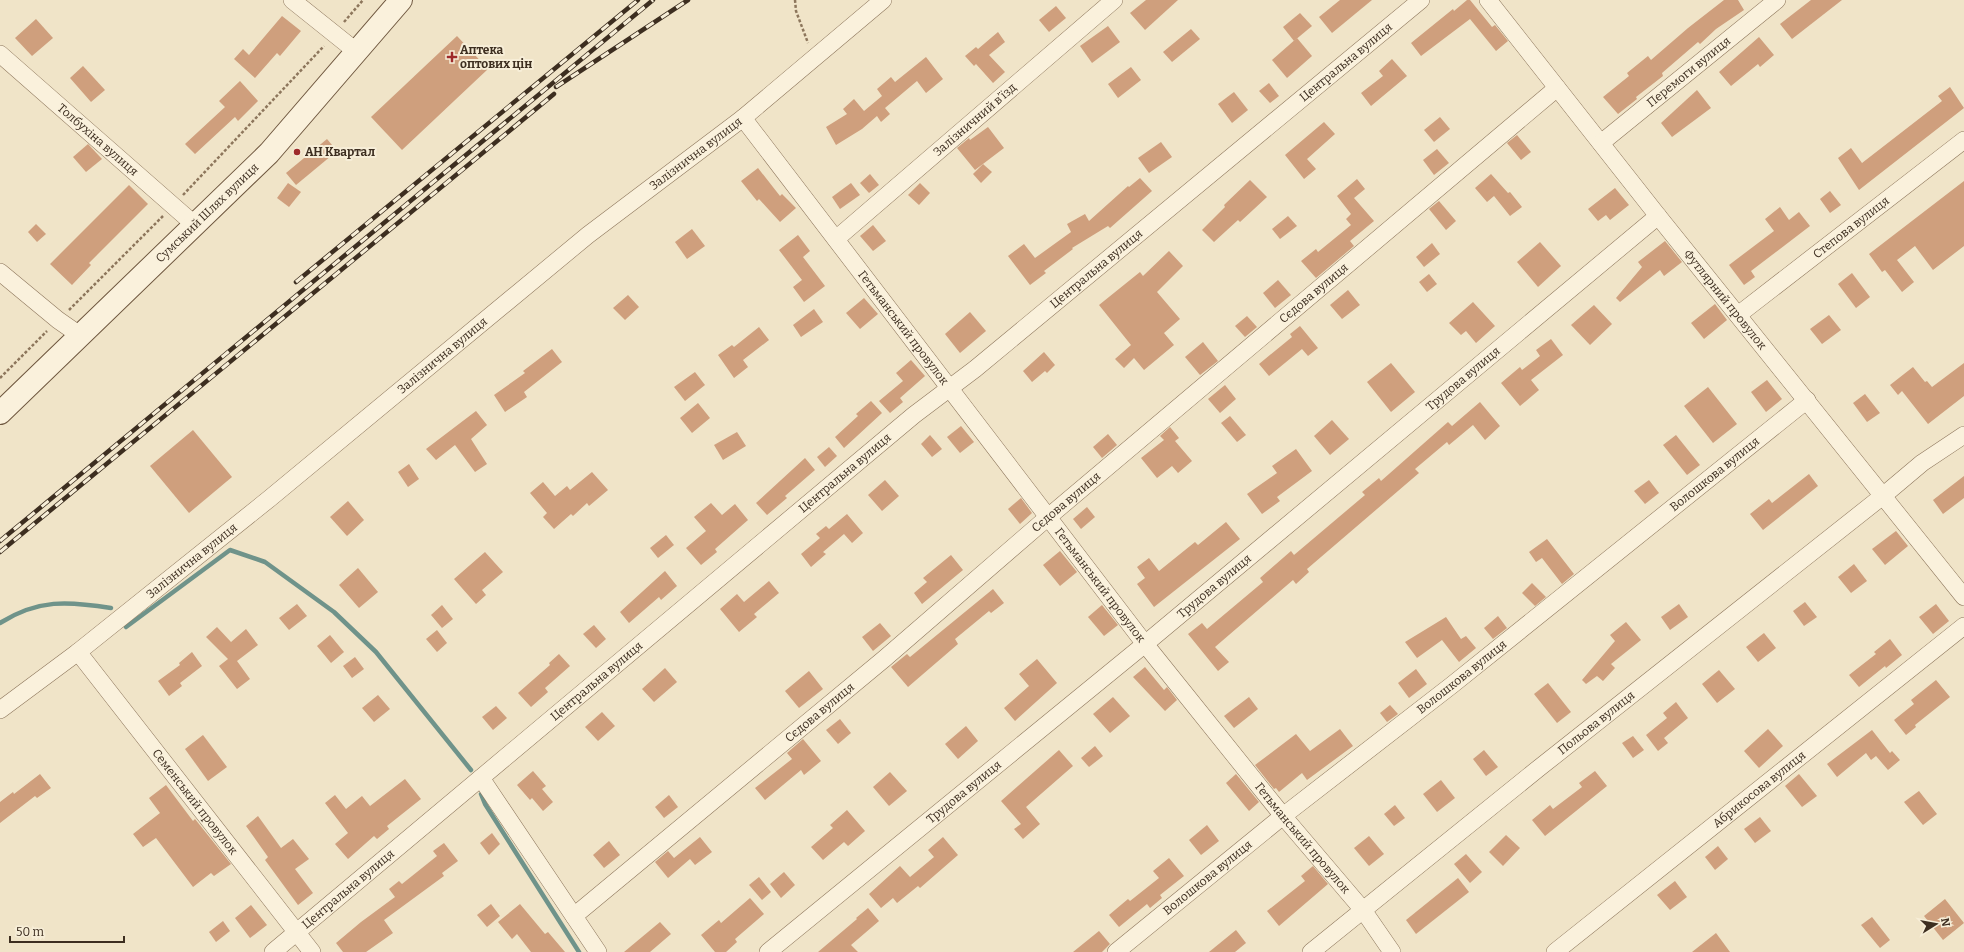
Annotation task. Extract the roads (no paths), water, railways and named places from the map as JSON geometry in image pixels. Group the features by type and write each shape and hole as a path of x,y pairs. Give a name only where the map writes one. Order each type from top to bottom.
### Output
{"main road":[{"name":"Сумський Шлях вулиця","path":"0,413 269,153 401,0"}],"street":[{"path":"292,0 357,52"},
{"name":"Залізнична вулиця","path":"0,710 78,652 263,504 588,235 743,118 883,0"},
{"name":"Залізничний в’їзд","path":"836,239 1114,0"},
{"name":"Центральна вулиця","path":"273,952 914,415 949,388 1421,0"},
{"name":"Футлярний провулок","path":"1488,0 1658,216 1884,495 1964,597"},
{"name":"Перемоги вулиця","path":"1601,143 1776,0"},
{"name":"Толбухіна вулиця","path":"0,54 195,225"},
{"name":"Сєдова вулиця","path":"574,916 884,659 1047,518 1557,88"},
{"name":"Гетьманський провулок","path":"743,118 1047,518 1145,644 1283,816 1362,910 1392,952"},
{"name":"Степова вулиця","path":"1738,315 1964,140"},
{"name":"Трудова вулиця","path":"768,952 1145,644 1658,216"},
{"path":"0,272 58,320 81,336"},
{"name":"Волошкова вулиця","path":"1116,952 1283,816 1452,685 1807,400"},
{"name":"Польова вулиця","path":"1310,952 1539,768 1884,495 1922,463 1964,434"},
{"name":"Абрикосова вулиця","path":"1554,952 1964,626"},
{"name":"Семенський провулок","path":"78,652 312,952"},
{"path":"481,778 598,952"}],"waterway":[{"path":"126,627 230,550 265,562 334,612 376,652 471,770"},
{"path":"0,623 27,610 54,604 67,603 111,608"},
{"path":"481,794 485,804 579,952"}],"railway":[{"path":"296,282 638,0"},
{"path":"0,541 653,0"},
{"path":"556,87 688,0"},
{"path":"0,552 554,94"}],"place":[{"name":"Аптека оптових цін","path":"452,57"},
{"name":"АН Квартал","path":"297,152"}]}
